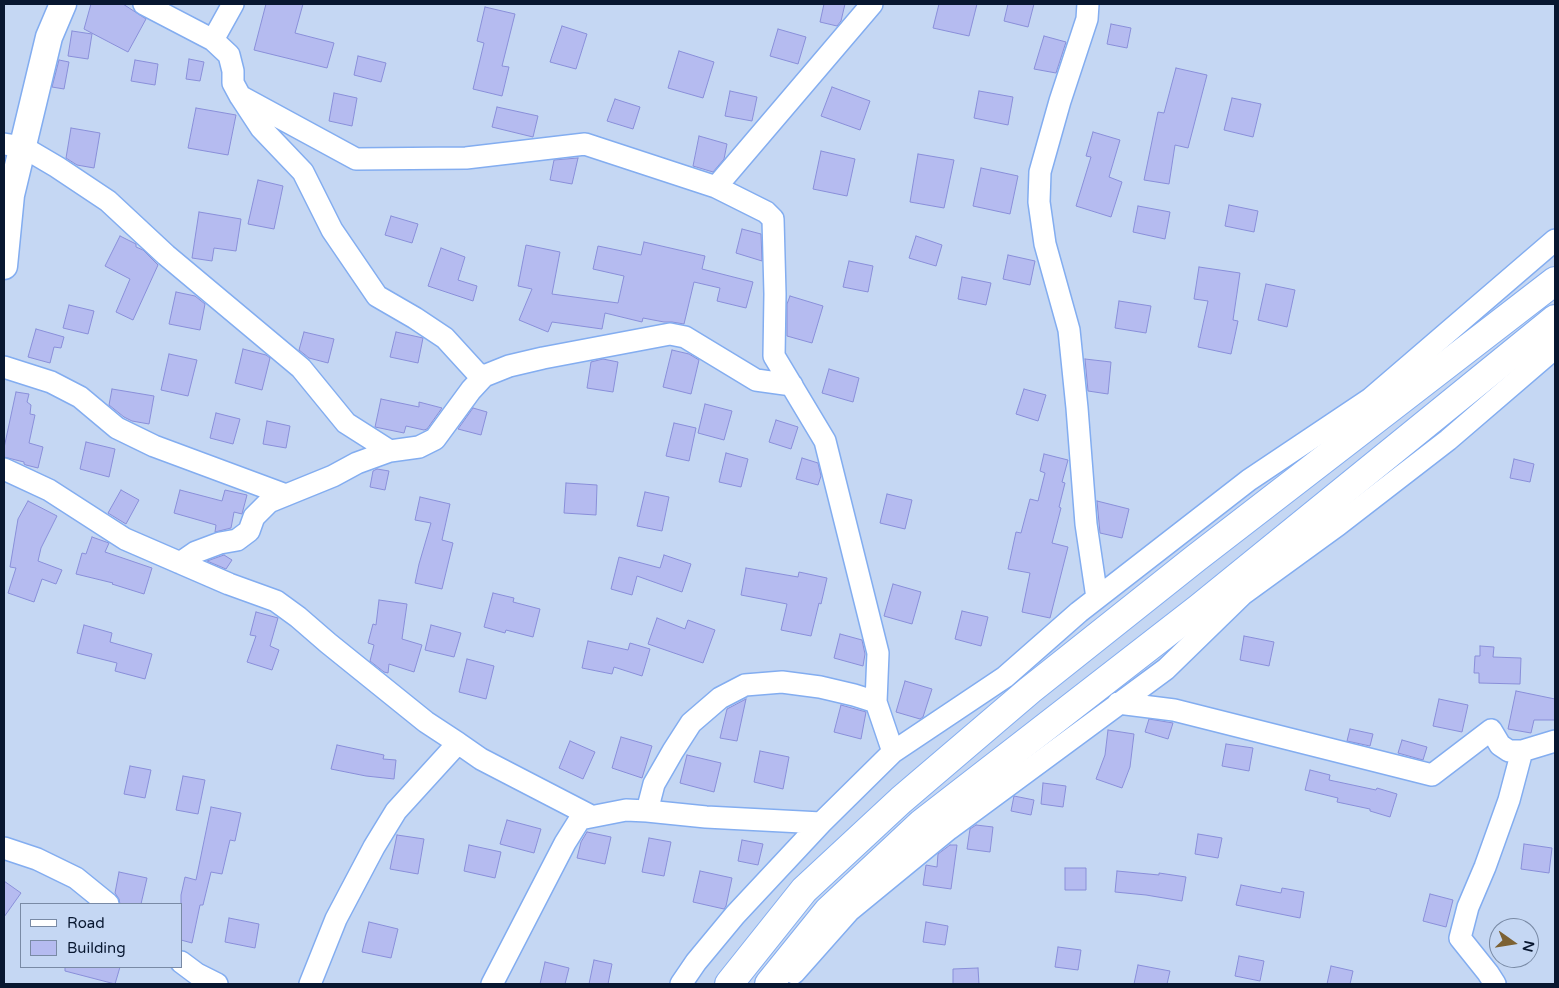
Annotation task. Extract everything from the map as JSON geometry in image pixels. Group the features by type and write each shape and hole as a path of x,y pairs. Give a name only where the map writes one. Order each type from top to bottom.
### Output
{"highway":[{"path":"729,984 804,890 901,800 1022,697 1196,558 1555,280"},
{"path":"769,984 828,910 922,823 1199,608 1555,319"}],"main road":[{"path":"4,266 11,195 13,146 49,37 63,4"}],"street":[{"path":"144,4 213,40 228,55 233,71 233,82 240,96 261,128 302,172 332,230 377,296 445,338 477,373 484,376"},
{"path":"213,40 233,4"},
{"path":"716,187 872,4"},
{"path":"1088,4 1088,19 1062,93 1040,172 1039,202 1045,244 1069,330 1086,524 1097,598"},
{"path":"240,96 356,159 466,158 585,144 716,187 766,212 773,220 776,294 774,356 825,441 878,653 876,702 893,752"},
{"path":"13,146 57,167 108,201 166,255 301,368 346,423 390,451"},
{"path":"681,984 696,962 735,915 821,823 893,752 1005,677 1097,598 1249,480 1370,399 1555,240"},
{"path":"180,563 196,552 220,543 237,540 249,531 254,517 269,502 333,476 357,463 390,451 419,447 435,439 471,390 484,376 509,366 670,334 685,337 756,380 792,385"},
{"path":"784,984 849,911 949,829 1166,669 1243,594 1338,525 1448,440 1555,348"},
{"path":"4,367 51,382 80,397 117,428 154,446 286,495"},
{"path":"4,469 49,490 125,539 229,584 276,601 298,616 328,643 426,722 458,744 482,759 591,816"},
{"path":"647,811 654,784 691,723 720,698 745,685 782,682 854,694 876,702"},
{"path":"1118,703 1174,710 1432,775 1490,730 1500,745 1509,751 1522,751 1555,741"},
{"path":"310,984 336,918 374,847 396,811 458,744"},
{"path":"1495,984 1460,938 1468,907 1485,867 1509,800 1522,751"},
{"path":"492,984 565,843 580,819 626,810 706,817 821,823"},
{"path":"4,848 37,858 76,878 107,903"},
{"path":"182,963 197,974 216,984"}],"building":[{"path":"91,4 123,4 146,19 128,52 84,29"},
{"path":"266,4 303,4 295,33 334,43 327,68 254,50"},
{"path":"824,4 845,4 841,21 837,26 820,22"},
{"path":"939,4 977,4 969,36 933,28"},
{"path":"1008,4 1034,4 1028,27 1004,21"},
{"path":"485,7 515,14 502,66 509,67 502,96 473,89 484,43 477,41"},
{"path":"1111,24 1131,28 1127,48 1107,44"},
{"path":"562,26 587,34 576,69 550,62"},
{"path":"778,29 806,37 798,64 770,56"},
{"path":"72,31 92,34 88,59 68,56"},
{"path":"1044,36 1066,42 1056,73 1034,69"},
{"path":"679,51 714,62 703,98 668,88"},
{"path":"358,56 386,63 381,82 354,75"},
{"path":"189,59 204,62 200,81 186,79"},
{"path":"59,60 69,62 64,89 52,87"},
{"path":"135,60 158,64 155,85 131,81"},
{"path":"1176,68 1207,75 1188,148 1175,145 1169,184 1144,180 1158,112 1164,113"},
{"path":"832,87 870,101 860,130 821,116"},
{"path":"730,91 757,97 752,121 725,116"},
{"path":"979,91 1013,97 1008,125 974,118"},
{"path":"334,93 357,98 352,126 329,121"},
{"path":"1232,98 1261,104 1253,137 1224,130"},
{"path":"615,99 640,107 633,129 607,121"},
{"path":"497,107 538,116 533,137 492,127"},
{"path":"196,108 236,115 228,155 188,148"},
{"path":"71,128 100,133 94,168 77,165 66,158"},
{"path":"1093,132 1120,140 1109,177 1122,182 1111,217 1076,206 1091,157 1086,156"},
{"path":"699,136 727,144 724,159 713,172 693,166"},
{"path":"821,151 855,159 847,196 813,189"},
{"path":"918,154 954,160 944,208 910,202"},
{"path":"578,158 572,184 550,180 554,160"},
{"path":"981,168 1018,176 1010,214 973,206"},
{"path":"258,180 283,186 274,229 248,224"},
{"path":"1229,205 1258,211 1254,232 1225,226"},
{"path":"1138,206 1170,212 1165,239 1133,232"},
{"path":"199,212 241,219 236,251 214,248 212,261 192,258"},
{"path":"391,216 418,224 412,243 385,235"},
{"path":"742,229 761,234 762,261 736,253"},
{"path":"120,236 136,244 136,247 143,250 158,265 133,320 116,312 130,279 105,266"},
{"path":"916,236 942,245 936,266 909,258"},
{"path":"644,242 705,256 702,269 753,282 746,308 717,301 720,288 694,282 684,324 643,318 642,322 605,313 602,329 552,322 548,332 519,320 532,289 518,286 526,245 560,252 552,294 618,303 624,276 593,269 598,246 641,255"},
{"path":"441,248 465,257 458,280 477,286 473,301 428,286"},
{"path":"1008,255 1035,261 1030,285 1003,279"},
{"path":"849,261 873,266 868,292 843,287"},
{"path":"1199,267 1240,273 1233,320 1238,321 1231,354 1198,347 1208,301 1194,299"},
{"path":"962,277 991,283 986,305 958,299"},
{"path":"1266,284 1295,290 1287,327 1258,320"},
{"path":"176,292 195,296 205,304 200,330 169,324"},
{"path":"790,296 823,306 812,343 787,336 787,304"},
{"path":"1119,301 1151,306 1146,333 1115,328"},
{"path":"69,305 94,311 88,334 63,328"},
{"path":"36,329 64,337 61,348 54,347 50,363 28,357"},
{"path":"304,332 334,339 328,363 309,358 299,350"},
{"path":"396,332 423,338 418,363 390,357"},
{"path":"243,349 266,355 270,358 262,390 235,383"},
{"path":"672,350 689,354 699,360 691,394 663,387"},
{"path":"169,354 197,360 188,396 161,390"},
{"path":"603,359 618,362 613,392 587,388 591,362"},
{"path":"1085,359 1111,362 1108,394 1088,391"},
{"path":"829,369 859,378 853,402 822,393"},
{"path":"112,389 154,396 149,424 132,421 109,405"},
{"path":"1024,389 1046,395 1038,421 1016,414"},
{"path":"16,392 29,394 27,402 31,405 30,414 35,415 29,443 43,447 38,468 4,457 4,448"},
{"path":"381,399 419,407 419,402 442,408 427,429 406,426 404,433 375,427"},
{"path":"705,404 732,411 724,440 698,433"},
{"path":"473,408 487,412 481,435 458,429"},
{"path":"216,413 240,419 233,444 210,438"},
{"path":"776,420 798,427 791,449 769,442"},
{"path":"267,421 290,426 286,448 263,444"},
{"path":"674,423 696,428 689,461 666,456"},
{"path":"86,442 115,449 109,477 80,469"},
{"path":"726,453 748,459 741,487 719,482"},
{"path":"1044,454 1068,460 1062,482 1065,483 1059,507 1061,508 1052,543 1068,547 1050,618 1022,612 1030,573 1008,569 1016,532 1021,533 1030,499 1038,501 1045,473 1040,471"},
{"path":"802,458 818,463 821,476 818,485 796,479"},
{"path":"1514,459 1534,464 1530,482 1510,478"},
{"path":"377,469 389,471 385,490 370,487 373,471"},
{"path":"566,483 597,485 596,515 564,513"},
{"path":"121,490 139,500 126,524 108,513"},
{"path":"180,490 222,501 225,490 247,495 242,514 234,512 231,528 215,532 216,525 174,513"},
{"path":"645,492 669,497 662,531 637,526"},
{"path":"887,494 912,500 905,529 880,523"},
{"path":"420,497 450,504 442,540 453,543 442,589 415,583 431,523 415,520"},
{"path":"28,501 57,516 41,548 38,561 62,570 56,584 42,579 34,602 8,593 16,568 10,567 18,519"},
{"path":"1097,501 1129,509 1122,538 1100,533"},
{"path":"92,537 109,543 105,552 152,568 144,594 113,583 76,574 82,553 86,554"},
{"path":"224,555 232,560 226,569 207,561"},
{"path":"664,555 691,564 682,592 637,576 632,595 611,589 619,557 660,568"},
{"path":"746,568 798,577 799,572 827,578 811,636 781,630 787,604 741,595"},
{"path":"893,584 921,592 912,624 884,616"},
{"path":"493,593 514,598 513,602 540,609 533,637 506,630 505,633 484,627"},
{"path":"379,600 407,604 402,639 422,645 414,672 389,664 388,673 384,672 370,661 374,645 368,643 373,624 376,625"},
{"path":"962,611 988,617 981,646 955,639"},
{"path":"256,612 278,618 270,646 279,650 272,670 247,662 256,636 250,635"},
{"path":"657,618 685,629 688,620 715,630 703,663 648,644"},
{"path":"84,625 112,633 110,642 152,654 145,679 115,671 117,663 77,653"},
{"path":"431,625 461,633 454,657 425,650"},
{"path":"840,634 862,640 865,654 863,666 834,658"},
{"path":"1244,636 1274,642 1269,666 1240,660"},
{"path":"588,641 628,650 630,643 650,649 642,676 614,667 612,674 582,668"},
{"path":"1480,646 1494,647 1493,657 1521,658 1520,684 1479,683 1479,673 1474,673 1475,656 1480,656"},
{"path":"467,659 494,666 486,699 459,692"},
{"path":"905,681 932,689 923,717 920,719 896,712"},
{"path":"1516,691 1555,699 1555,720 1534,720 1531,733 1508,729"},
{"path":"746,699 737,741 720,738 727,709"},
{"path":"1439,699 1468,705 1462,732 1433,726"},
{"path":"841,705 866,712 861,739 834,732"},
{"path":"1149,719 1173,723 1168,739 1145,732"},
{"path":"1350,729 1373,734 1370,746 1347,741"},
{"path":"1108,730 1134,734 1130,767 1122,788 1096,779 1105,755"},
{"path":"621,737 652,746 642,778 612,768"},
{"path":"1402,740 1427,747 1423,760 1398,753"},
{"path":"570,741 595,752 583,779 559,768"},
{"path":"1226,744 1253,748 1249,771 1222,766"},
{"path":"337,745 384,755 383,759 396,760 394,779 331,769"},
{"path":"760,751 789,757 783,789 754,782"},
{"path":"687,755 721,763 714,792 680,783"},
{"path":"130,766 151,770 145,798 124,794"},
{"path":"1310,770 1330,775 1329,780 1376,790 1377,788 1397,794 1390,817 1370,811 1370,809 1337,802 1338,798 1305,790"},
{"path":"183,776 205,780 198,814 176,810"},
{"path":"1043,783 1066,786 1063,807 1041,804"},
{"path":"1014,796 1034,800 1031,815 1011,811"},
{"path":"211,807 241,813 235,841 230,840 222,874 211,872 203,905 200,905 192,943 182,940 181,895 185,877 196,880"},
{"path":"507,820 541,829 534,853 500,844"},
{"path":"976,825 993,827 990,852 967,849 970,829"},
{"path":"587,832 611,837 605,864 577,858 581,842"},
{"path":"1198,834 1222,838 1218,858 1195,854"},
{"path":"397,835 424,839 418,874 390,869"},
{"path":"649,838 671,842 664,876 642,872"},
{"path":"742,840 763,844 758,865 738,861"},
{"path":"1524,844 1552,848 1549,873 1521,869"},
{"path":"469,845 501,852 495,878 464,871"},
{"path":"950,845 957,845 951,889 923,885 926,865 937,867 938,854"},
{"path":"1065,868 1086,868 1086,890 1065,890"},
{"path":"700,871 732,878 724,909 693,902"},
{"path":"1117,871 1159,875 1159,873 1186,877 1182,901 1115,892"},
{"path":"119,872 147,878 141,903 120,903 115,893"},
{"path":"4,881 21,893 4,917"},
{"path":"1241,885 1281,893 1282,888 1304,892 1300,918 1236,905"},
{"path":"1430,894 1453,900 1446,927 1423,921"},
{"path":"229,918 259,924 255,948 225,942"},
{"path":"369,922 398,929 391,958 362,952"},
{"path":"926,922 948,926 945,945 923,942"},
{"path":"1058,947 1081,950 1078,970 1055,967"},
{"path":"1239,956 1264,961 1260,981 1235,976"},
{"path":"594,960 612,964 608,984 589,984"},
{"path":"545,962 569,968 565,984 540,984"},
{"path":"1138,965 1170,971 1167,984 1134,984"},
{"path":"1331,966 1353,971 1350,984 1327,984"},
{"path":"65,968 120,968 115,984 65,971"},
{"path":"978,968 979,984 953,984 953,969"}]}
